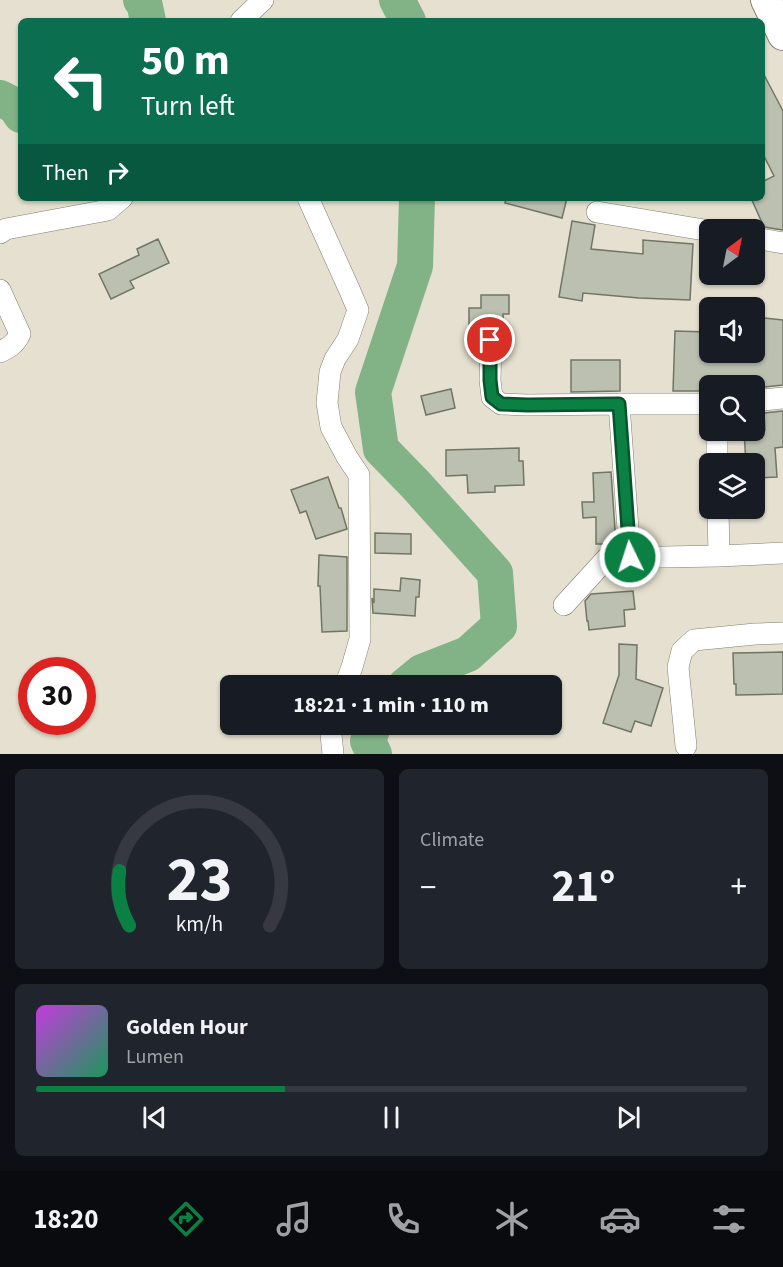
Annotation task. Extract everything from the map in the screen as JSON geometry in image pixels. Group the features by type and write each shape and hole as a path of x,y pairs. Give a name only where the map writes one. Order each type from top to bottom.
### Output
{"main road":[{"path":"766,0 783,35"}],"street":[{"path":"244,18 264,0"},
{"path":"0,233 6,229 108,210 118,201"},
{"path":"309,201 358,310 348,339 335,359 330,372 327,403 331,427 359,475 360,639 349,675"},
{"path":"597,212 699,229"},
{"path":"765,240 783,243"},
{"path":"0,290 20,334 16,342 0,352"},
{"path":"490,340 492,397 501,404 699,404"},
{"path":"765,400 783,398"},
{"path":"619,404 630,557"},
{"path":"718,519 719,556"},
{"path":"564,605 607,558 783,553"},
{"path":"686,746 678,667 682,651 694,640 783,633"},
{"path":"331,735 333,754"}],"building":[{"path":"765,77 783,111 783,230 765,227 765,219 760,219 752,201 765,201 765,180 774,176 765,158"},
{"path":"505,201 566,201 562,218 505,203"},
{"path":"572,221 595,225 591,249 643,254 643,240 693,244 690,300 583,293 582,301 559,297"},
{"path":"158,239 169,263 130,281 134,288 111,299 99,274 139,255 137,249"},
{"path":"481,295 509,295 509,314 503,314 504,334 491,327 484,329 480,334 469,334 469,308 481,308"},
{"path":"765,318 783,320 783,385 765,387 765,375 699,375 699,391 673,391 675,331 699,332 699,363 765,363"},
{"path":"571,360 620,360 620,391 571,392"},
{"path":"451,389 455,408 426,415 421,396"},
{"path":"783,411 783,447 775,448 777,477 765,478 765,453 745,453 745,441 765,441 765,413"},
{"path":"519,448 519,461 523,461 524,485 495,486 495,492 468,493 467,475 446,476 446,450"},
{"path":"611,472 616,544 596,544 596,517 583,518 582,502 594,502 593,473"},
{"path":"328,477 347,529 316,539 306,511 300,513 291,490"},
{"path":"375,533 411,534 411,554 375,553"},
{"path":"319,555 347,557 347,631 322,632 320,586 318,586"},
{"path":"401,578 420,580 415,616 373,613 374,589 400,591"},
{"path":"633,591 635,609 624,610 625,626 589,630 585,601 591,594"},
{"path":"619,644 637,645 636,679 663,688 651,726 635,721 631,732 603,723 619,675"},
{"path":"783,652 783,694 736,695 733,653"}],"waterway":[{"path":"141,0 144,2 147,18"},
{"path":"397,0 406,18"},
{"path":"0,98 15,106 18,110"},
{"path":"417,201 415,266 373,392 381,449 495,573 499,626 468,654 418,675"},
{"path":"370,735 368,741 374,754"}],"route":[{"path":"490,340 492,397 501,404 619,404 630,557"}]}
